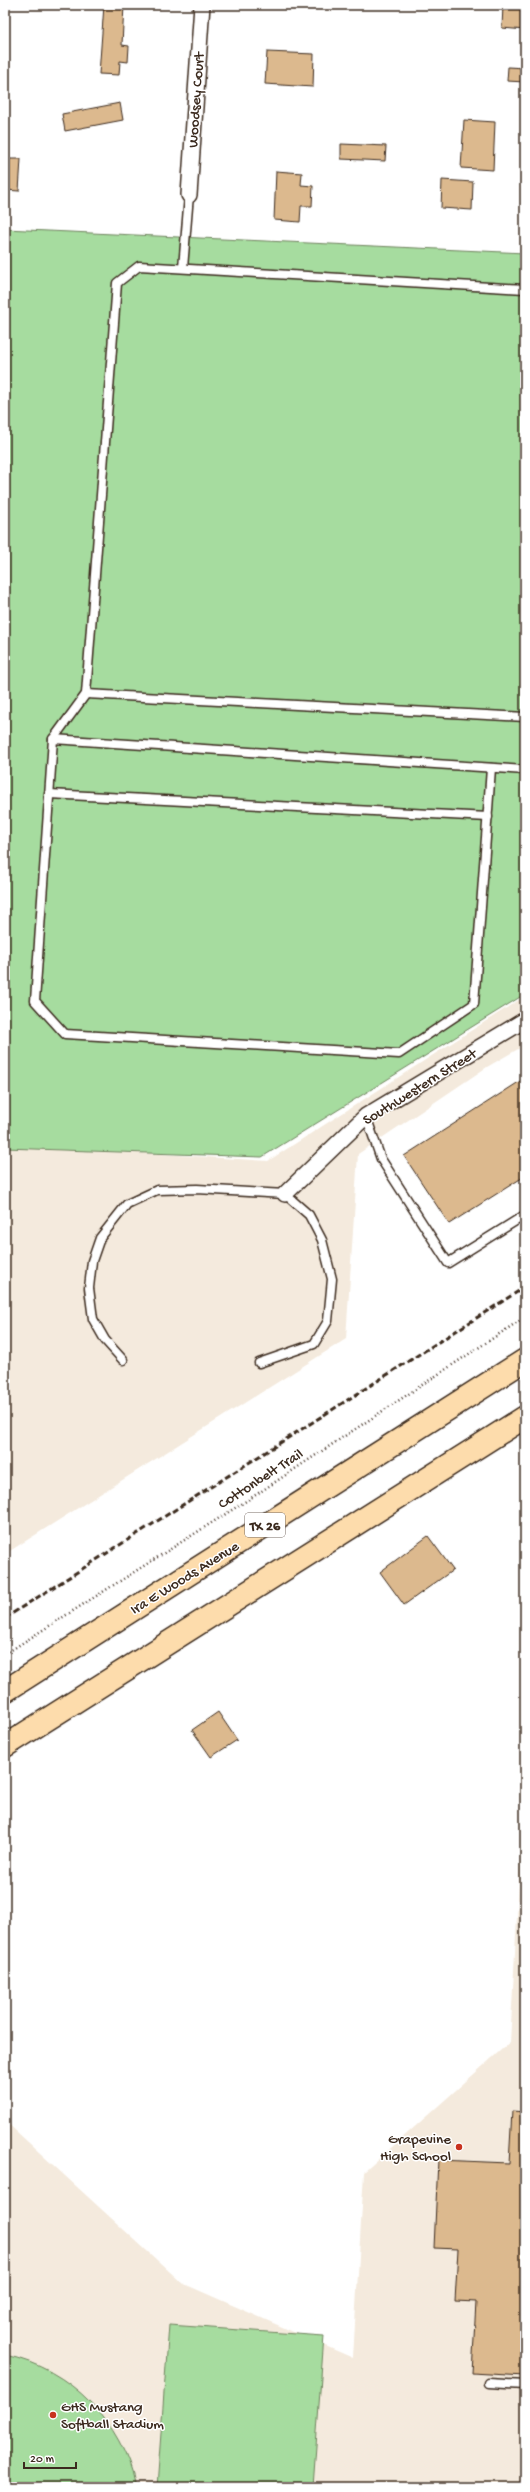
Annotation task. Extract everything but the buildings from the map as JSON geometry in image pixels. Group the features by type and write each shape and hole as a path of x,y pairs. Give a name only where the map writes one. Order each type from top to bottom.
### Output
{"main road":[{"name":"Ira E Woods Avenue","path":"5,1691 525,1360"},
{"path":"5,1746 525,1417"}],"street":[{"name":"Woodsey Court","path":"189,195 202,5"},
{"name":"Southwestern Street","path":"285,1194 366,1116 525,1020"}],"lane":[{"path":"183,268 189,195"},
{"path":"491,768 474,1004 399,1054 65,1034 35,1001 53,739 86,694 117,283 139,266 525,289"},
{"path":"86,694 525,717"},
{"path":"53,739 525,770"},
{"path":"49,794 488,817"},
{"path":"366,1116 381,1159 448,1262 525,1215"},
{"path":"123,1360 105,1340 94,1319 88,1288 92,1261 100,1238 126,1204 157,1190 197,1189 285,1194 309,1215 322,1240 332,1279 328,1322 314,1344 259,1363"},
{"path":"489,2383 525,2385"}],"path":[{"name":"Cottonbelt Trail","path":"5,1654 254,1496 525,1317"}],"shaded area":[{"path":"525,996 525,1045 487,1067 358,1154 346,1339 5,1554 5,1144 268,1161"},
{"name":"Grapevine High School","path":"525,1774 525,2487 5,2487 5,2121 182,2283 353,2358 364,2172 510,2042"}],"green space":[{"path":"5,229 525,253 525,994 262,1157 5,1148"},
{"path":"169,2325 324,2336 313,2487 157,2487"},
{"name":"GHS Mustang Softball Stadium","path":"5,2355 29,2362 51,2372 72,2386 90,2402 106,2420 119,2441 129,2463 136,2487 5,2487"}],"railway":[{"path":"5,1618 525,1287"}],"place":[{"name":"Grapevine High School","path":"459,2147"},
{"name":"GHS Mustang Softball Stadium","path":"53,2415"}]}
